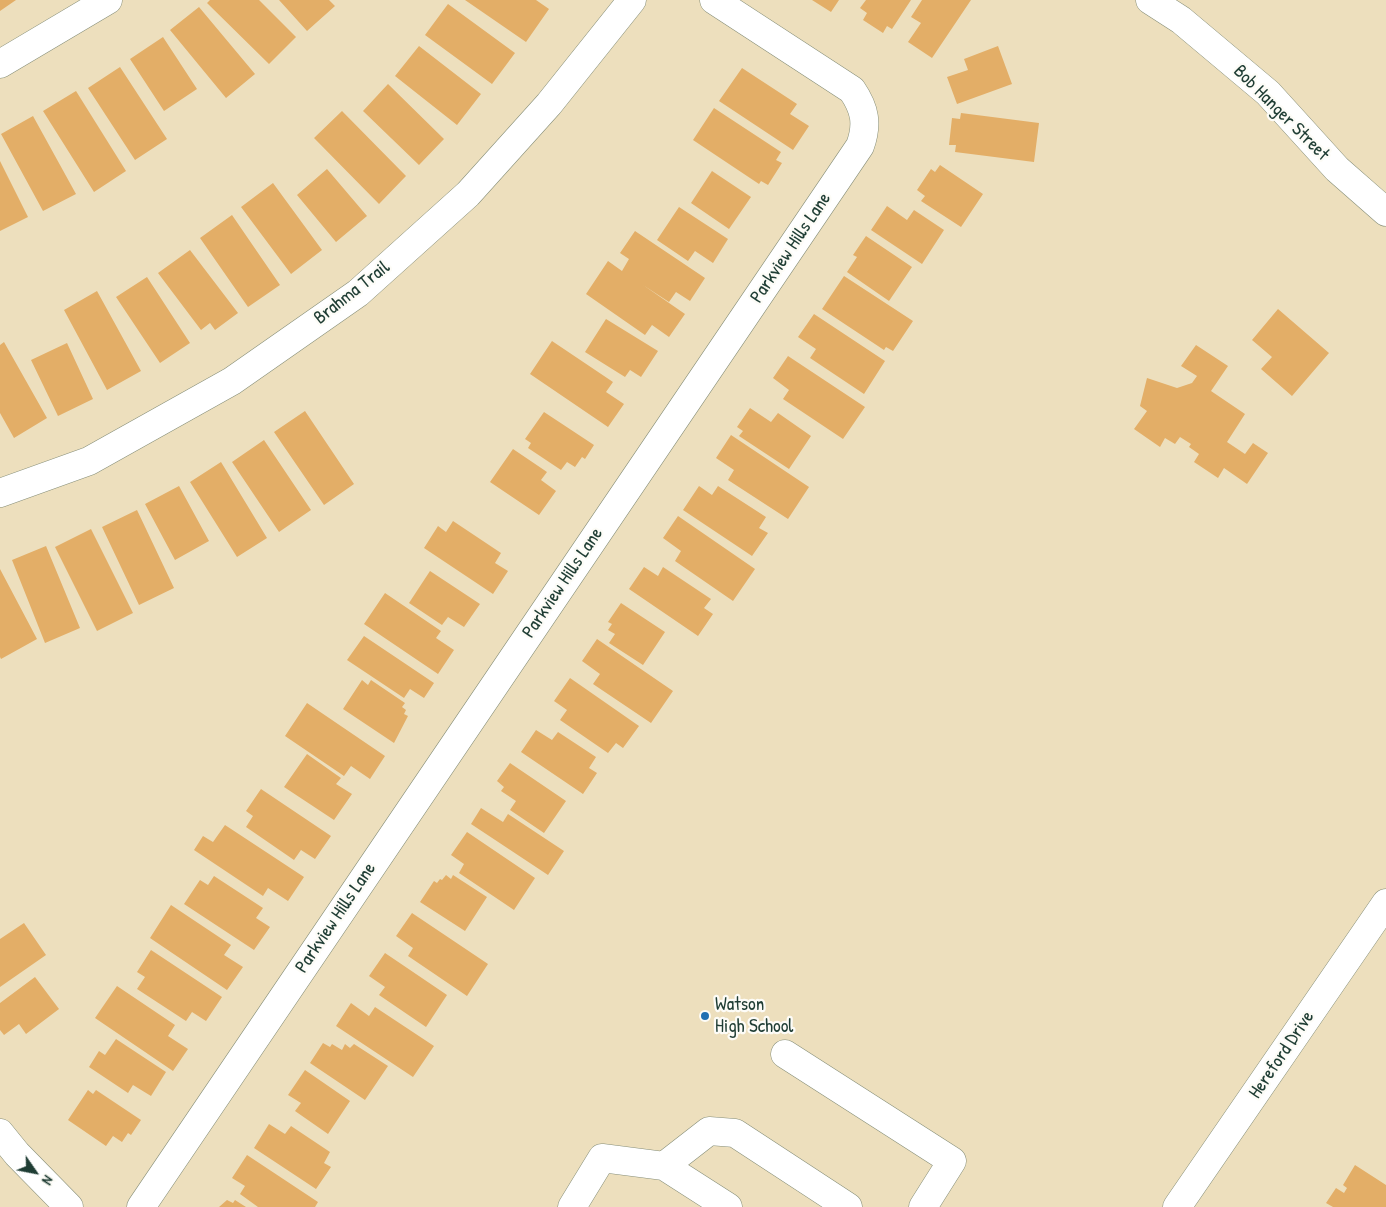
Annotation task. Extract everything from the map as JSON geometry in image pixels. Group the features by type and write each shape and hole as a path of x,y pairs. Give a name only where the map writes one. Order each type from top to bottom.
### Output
{"street":[{"path":"0,64 108,0"},
{"name":"Brahma Trail","path":"0,493 89,461 232,380 358,293 468,194 549,104 632,0"},
{"name":"Parkview Hills Lane","path":"140,1207 860,146 865,131 865,116 860,102 852,90 714,0"},
{"name":"Bob Hanger Street","path":"1150,0 1181,20 1268,93 1337,169 1386,212"},
{"name":"Hereford Drive","path":"1177,1207 1386,903"},
{"path":"785,1054 952,1161 923,1207"},
{"path":"664,1166 709,1130 735,1133 848,1207"},
{"path":"0,1133 23,1161 69,1207"},
{"path":"572,1207 602,1158 664,1166 728,1207"}],"building":[{"path":"0,0 16,0 0,11"},
{"path":"210,0 259,0 296,37 269,64 207,3"},
{"path":"279,0 329,0 335,6 307,31"},
{"path":"465,0 536,0 549,9 526,42"},
{"path":"812,0 839,0 831,12"},
{"path":"866,0 911,0 892,29 887,26 883,33 863,20 867,13 860,8"},
{"path":"922,0 971,0 932,58 908,42 921,23 911,17"},
{"path":"448,4 515,53 492,84 425,35"},
{"path":"199,7 255,74 226,98 170,30"},
{"path":"163,37 197,89 164,111 130,59"},
{"path":"419,46 481,94 457,125 395,76"},
{"path":"998,46 1012,84 957,104 947,77 968,70 964,59"},
{"path":"120,67 167,139 135,160 88,88"},
{"path":"742,68 797,104 790,114 809,126 793,150 719,101"},
{"path":"388,84 444,139 419,165 363,111"},
{"path":"76,91 126,171 94,192 43,111"},
{"path":"714,108 781,152 776,160 782,163 768,185 761,181 759,184 693,140"},
{"path":"342,111 406,176 379,204 314,138"},
{"path":"961,113 1039,123 1034,162 955,152 956,145 949,145 952,118 960,119"},
{"path":"33,116 76,194 43,211 1,134"},
{"path":"0,161 28,217 0,231"},
{"path":"940,165 983,194 961,227 921,201 925,196 917,190 931,169 935,172"},
{"path":"327,169 367,216 336,242 297,195"},
{"path":"712,171 751,197 729,229 691,203"},
{"path":"273,183 322,250 291,274 241,207"},
{"path":"887,206 907,220 914,210 944,230 922,264 871,230"},
{"path":"679,207 728,239 713,263 695,251 688,261 657,240"},
{"path":"232,215 280,285 248,307 200,238"},
{"path":"635,231 705,278 690,301 676,292 669,302 643,285 685,314 669,337 652,325 645,335 586,294 608,261 622,271 629,259 620,253"},
{"path":"866,236 912,267 889,301 847,272 857,257 853,255"},
{"path":"190,250 238,313 215,330 210,323 201,330 158,273"},
{"path":"844,276 913,321 893,351 886,347 884,350 822,309"},
{"path":"147,277 190,343 160,363 116,297"},
{"path":"97,291 141,371 107,390 64,310"},
{"path":"1278,309 1329,353 1292,396 1261,369 1272,357 1252,340"},
{"path":"814,314 885,361 864,394 810,358 816,349 798,337"},
{"path":"606,319 658,351 641,377 630,370 625,377 585,352"},
{"path":"552,341 613,382 606,392 624,404 608,427 530,374"},
{"path":"4,342 47,418 14,438 0,413 0,345"},
{"path":"67,343 93,399 58,416 31,360"},
{"path":"1196,345 1228,366 1211,391 1245,414 1227,442 1245,454 1253,443 1268,453 1247,484 1224,468 1218,478 1194,462 1199,454 1189,447 1191,444 1180,437 1175,444 1165,438 1160,447 1134,429 1147,411 1140,406 1147,378 1177,388 1192,383 1197,376 1181,366"},
{"path":"788,356 865,407 843,439 783,399 789,390 773,378"},
{"path":"750,408 771,422 778,413 811,436 789,469 739,436 743,431 737,427"},
{"path":"305,411 354,484 324,505 274,432"},
{"path":"544,412 594,445 585,459 582,457 575,467 567,462 561,470 528,448 531,443 525,439"},
{"path":"731,435 809,487 788,519 728,480 734,470 716,458"},
{"path":"264,440 311,510 279,532 232,462"},
{"path":"513,449 547,472 541,480 556,491 539,515 490,482"},
{"path":"221,462 267,538 237,557 190,482"},
{"path":"179,486 209,541 175,560 145,504"},
{"path":"699,486 712,495 718,486 766,517 759,528 768,533 752,556 683,510"},
{"path":"137,510 174,588 139,605 102,527"},
{"path":"678,516 755,569 733,601 675,561 681,551 663,538"},
{"path":"453,521 501,553 495,563 508,571 493,594 424,548 438,526 446,532"},
{"path":"91,529 133,613 97,631 55,547"},
{"path":"46,546 80,628 45,643 12,560"},
{"path":"644,567 658,576 663,567 711,599 704,608 713,614 698,636 629,589"},
{"path":"0,569 37,639 1,659 0,657"},
{"path":"430,571 480,604 464,627 448,617 442,625 409,603"},
{"path":"385,593 441,631 436,638 454,650 438,674 364,624"},
{"path":"621,603 665,632 643,665 609,643 615,634 608,630 612,624 608,622"},
{"path":"364,636 434,683 424,698 410,689 404,698 347,660"},
{"path":"597,639 673,691 651,723 593,684 600,674 582,661"},
{"path":"570,678 639,726 623,748 616,743 608,753 560,720 567,710 554,701"},
{"path":"362,680 368,685 371,680 405,703 402,707 406,710 404,714 408,716 394,743 343,709"},
{"path":"307,703 385,756 370,779 351,766 344,776 285,736"},
{"path":"536,730 552,740 558,732 596,757 589,768 597,773 583,794 521,752"},
{"path":"307,754 341,778 336,784 352,794 334,820 284,787"},
{"path":"510,763 566,801 544,833 510,810 516,801 501,791 504,787 497,781"},
{"path":"261,789 331,836 315,859 301,850 294,860 246,827 253,816 246,811"},
{"path":"481,808 503,822 508,814 564,851 548,875 471,824"},
{"path":"225,825 304,877 288,901 268,888 263,896 194,850 203,836 213,842"},
{"path":"467,832 535,878 514,910 459,873 464,864 451,855"},
{"path":"446,875 451,879 453,875 487,897 465,931 420,902 434,881 437,883"},
{"path":"214,876 263,908 256,918 270,927 254,950 184,904 200,880 208,885"},
{"path":"171,905 231,945 224,955 243,967 227,990 150,938"},
{"path":"412,913 488,964 467,996 408,956 413,948 396,936"},
{"path":"24,923 46,955 0,987 0,939"},
{"path":"151,950 222,997 206,1021 192,1012 186,1021 137,989 145,977 137,972"},
{"path":"385,953 447,995 426,1027 379,995 385,987 369,976"},
{"path":"35,977 59,1009 26,1034 19,1024 4,1035 0,1030 0,1003"},
{"path":"117,986 175,1025 168,1036 188,1049 173,1071 95,1018"},
{"path":"351,1003 369,1016 375,1007 434,1046 413,1077 336,1026"},
{"path":"116,1039 166,1072 151,1096 133,1085 128,1093 89,1067 99,1051 105,1055"},
{"path":"323,1043 330,1047 332,1044 342,1050 345,1044 350,1048 354,1044 388,1066 365,1100 310,1063"},
{"path":"305,1070 350,1101 328,1134 295,1111 301,1103 288,1095"},
{"path":"88,1090 93,1094 96,1090 141,1120 131,1135 128,1133 122,1142 113,1136 106,1146 68,1120"},
{"path":"269,1124 285,1134 291,1126 330,1152 324,1163 331,1167 316,1189 254,1148"},
{"path":"247,1155 318,1202 315,1207 258,1207 240,1194 245,1186 232,1178"},
{"path":"1355,1165 1386,1185 1386,1207 1333,1207 1326,1203 1336,1188 1344,1193 1347,1188 1343,1185"},
{"path":"227,1200 233,1203 235,1200 246,1207 219,1207"}],"place":[{"name":"Watson High School","path":"705,1016"}]}
